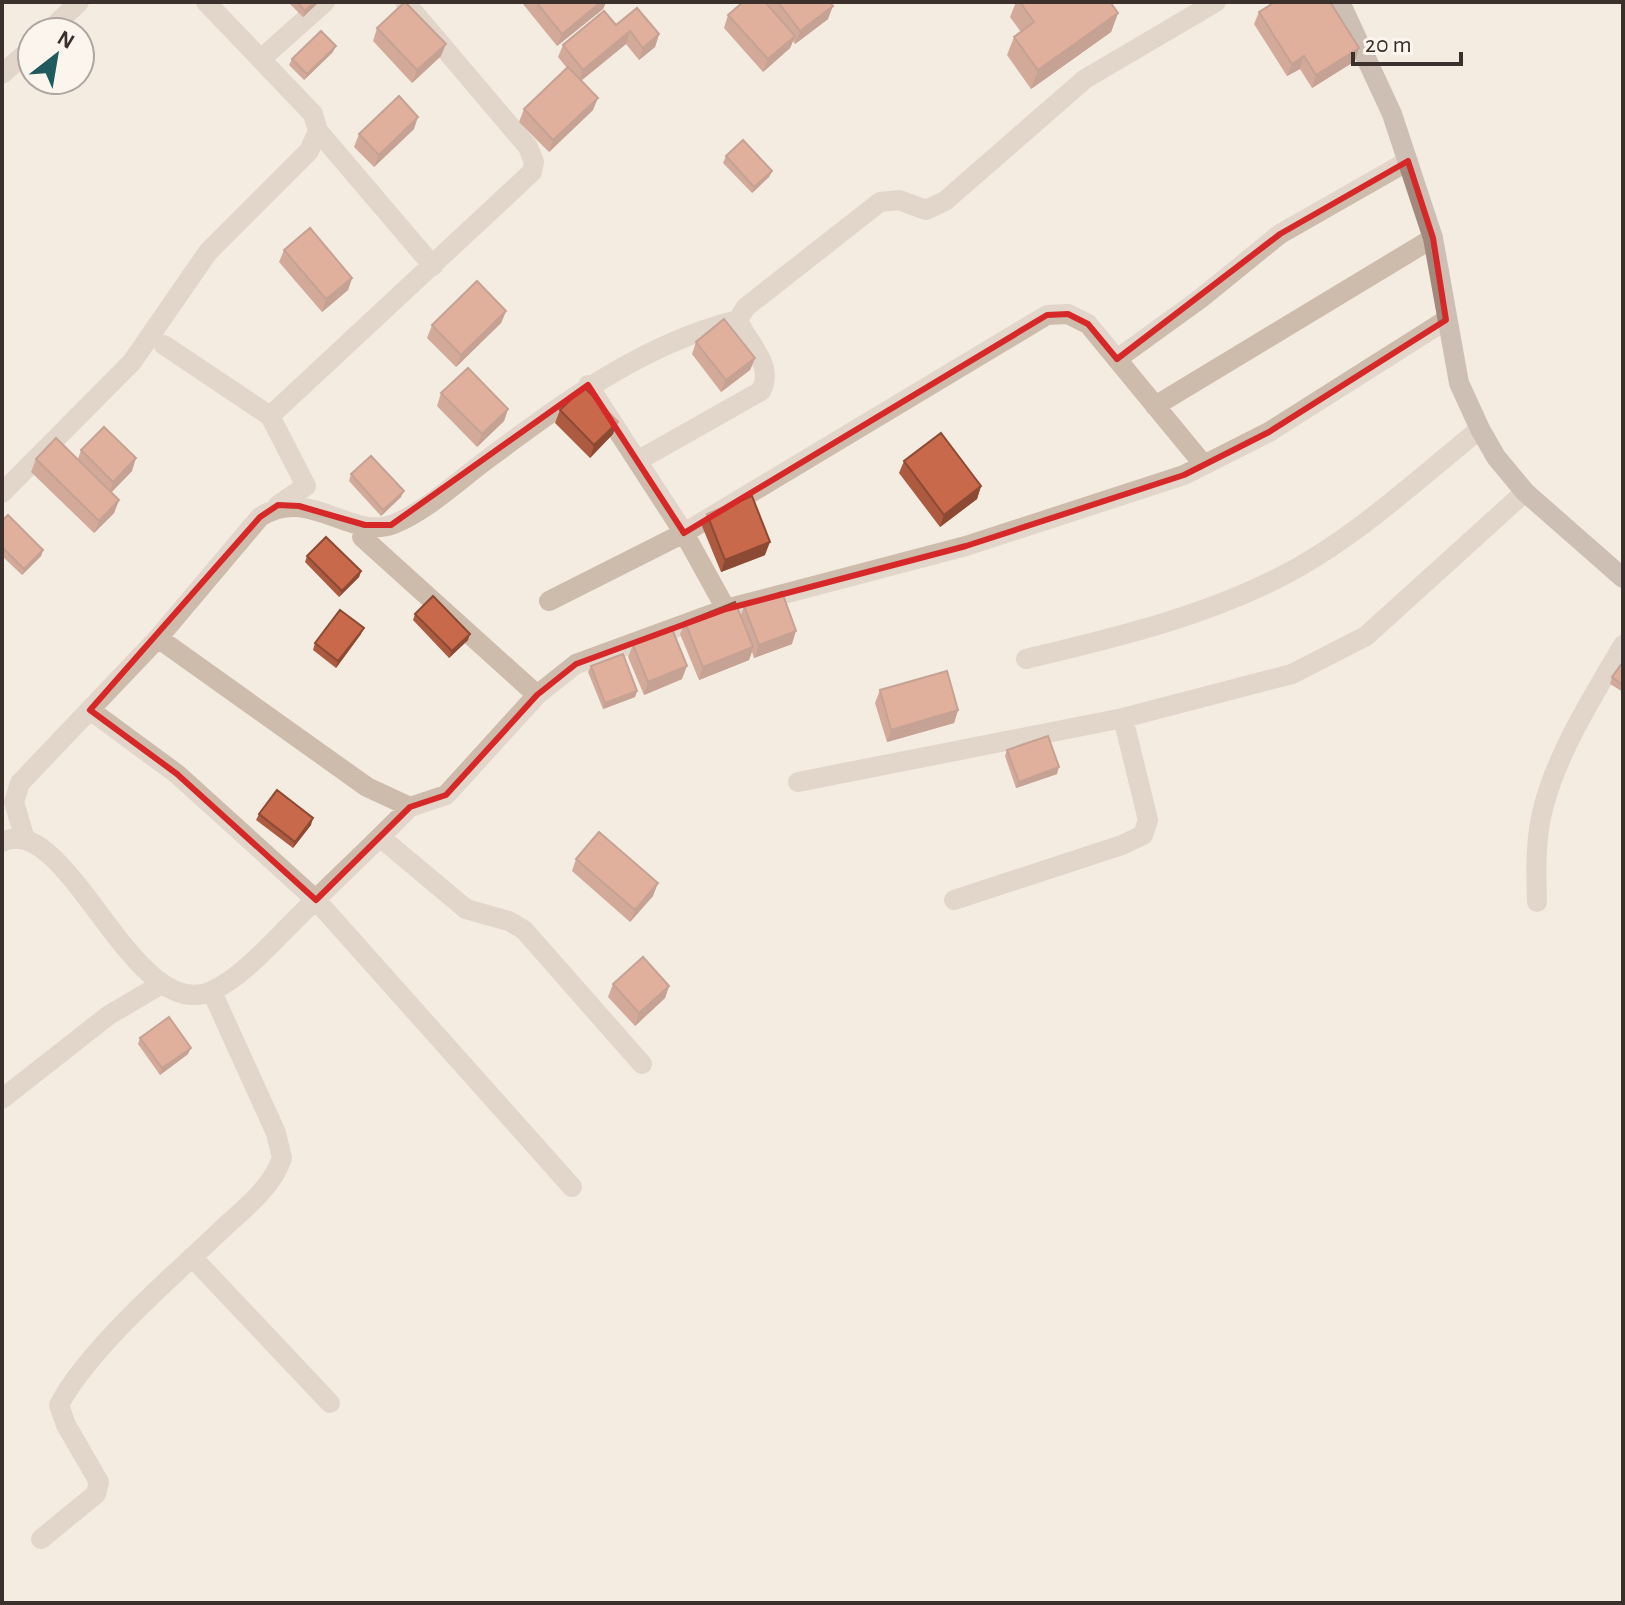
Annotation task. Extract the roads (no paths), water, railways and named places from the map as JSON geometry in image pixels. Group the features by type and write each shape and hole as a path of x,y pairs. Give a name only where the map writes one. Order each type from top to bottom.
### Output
{"street":[{"path":"65,16 79,2"},
{"path":"206,2 313,114 318,131 433,266"},
{"path":"262,58 325,2"},
{"path":"270,416 524,181 534,162 528,147 405,2"},
{"path":"278,505 299,506 365,525 391,525 421,509 588,385 702,329 738,320 746,307 880,202 899,200 926,210 945,201 1085,79 1216,2"},
{"path":"1340,2 1369,57 1408,161 1433,238 1459,383 1480,429 1496,457 1525,492 1623,578"},
{"path":"2,493 132,362 188,276 309,151 318,131"},
{"path":"1117,359 1200,299 1280,234 1408,161"},
{"path":"1155,406 1433,238"},
{"path":"549,601 684,533 1047,315 1068,314 1088,324 1204,465"},
{"path":"639,460 761,391 768,379 765,365 738,320"},
{"path":"2,842 12,837 38,846 70,878 160,985 181,994 212,992 252,963 410,807 446,795 537,695 576,664 726,609 966,546 1184,475 1269,432 1446,320"},
{"path":"25,839 14,802 20,783 158,638 260,517 306,486 270,416 164,345"},
{"path":"588,385 684,533 726,609"},
{"path":"1026,659 1150,629 1281,577 1335,544 1480,429"},
{"path":"798,782 1123,718 1292,674 1366,636 1525,492"},
{"path":"362,537 537,695"},
{"path":"158,638 367,787 410,807"},
{"path":"1537,902 1536,851 1544,805 1558,766 1623,645"},
{"path":"90,710 187,782 316,900 572,1187"},
{"path":"954,900 1143,835 1148,820 1123,718"},
{"path":"380,837 466,909 509,921 524,930 642,1064"},
{"path":"2,1099 109,1015 160,985"},
{"path":"41,1539 96,1494 99,1482 66,1425 59,1405 70,1383 192,1257 268,1186 282,1158 276,1133 212,992"},
{"path":"192,1257 330,1403"}]}
